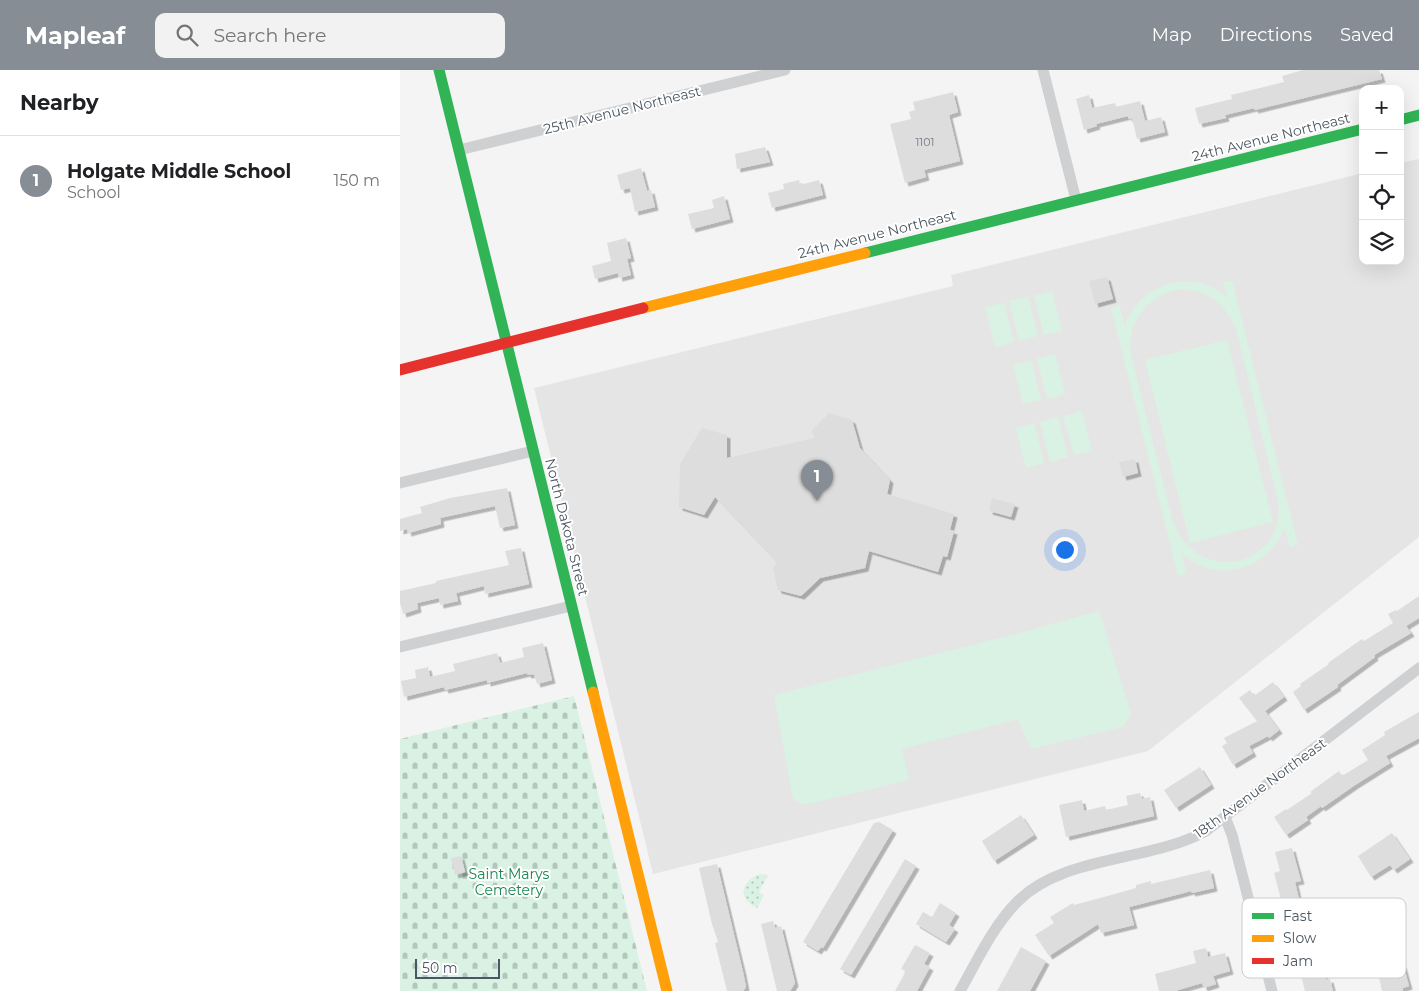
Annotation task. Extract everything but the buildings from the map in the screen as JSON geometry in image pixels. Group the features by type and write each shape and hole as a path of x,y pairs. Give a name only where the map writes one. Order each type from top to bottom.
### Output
{"main road":[{"name":"North Dakota Street","path":"439,70 667,991"},
{"path":"1404,119 1419,115"},
{"name":"24th Avenue Northeast","path":"400,370 1359,130"}],"street":[{"name":"25th Avenue Northeast","path":"459,150 785,70"},
{"path":"1043,70 1076,200"},
{"path":"400,483 534,451"},
{"path":"400,647 571,606"},
{"name":"18th Avenue Northeast","path":"960,991 1000,922 1010,909 1020,899 1045,881 1072,870 1163,848 1195,837 1225,817 1419,668"},
{"path":"1225,817 1232,835 1248,898"},
{"path":"1269,978 1272,991"}],"shaded area":[{"path":"1419,159 1419,537 1148,751 653,874 534,388 953,286 951,275 1359,174 1359,265 1404,265 1404,162"}],"green space":[{"path":"1232,280 1298,545 1290,547 1285,528 1277,542 1254,563 1240,569 1225,571 1210,569 1196,563 1182,553 1186,573 1178,576 1111,308 1119,305 1125,325 1132,311 1142,299 1155,290 1169,284 1199,283 1214,288 1227,298 1223,282","holes":["1176,290 1187,290 1205,294 1220,304 1236,329 1277,496 1278,519 1271,538 1258,552 1240,560 1221,562 1202,556 1186,543 1173,522 1131,355 1132,332 1140,314 1155,299"]},
{"path":"1052,291 1062,331 1044,335 1034,296"},
{"path":"1028,297 1038,336 1019,341 1009,301"},
{"path":"1004,303 1014,342 995,347 985,307"},
{"path":"1227,340 1273,522 1190,543 1145,360"},
{"path":"1055,354 1065,394 1047,399 1037,359"},
{"path":"1031,360 1041,400 1023,404 1013,365"},
{"path":"1082,411 1092,451 1074,455 1063,416"},
{"path":"1058,417 1068,457 1050,462 1040,422"},
{"path":"1034,423 1044,463 1026,468 1016,428"},
{"path":"1099,611 1131,714 1123,727 1031,749 1018,719 902,749 909,780 804,805 793,799 774,695"},
{"name":"Saint Marys Cemetery","path":"574,696 647,991 400,991 400,739"},
{"path":"761,874 768,875 759,892 764,895 757,908 748,902 745,897 744,888 752,878"}],"traffic: fast":[{"path":"439,70 593,692"},
{"path":"1404,119 1419,115"},
{"path":"865,253 1359,130"}],"traffic: slow":[{"path":"643,308 865,253"},
{"path":"593,692 667,991"}],"traffic: jam":[{"path":"400,370 643,308"}],"place":[{"name":"Holgate Middle School","path":"817,501"}]}
